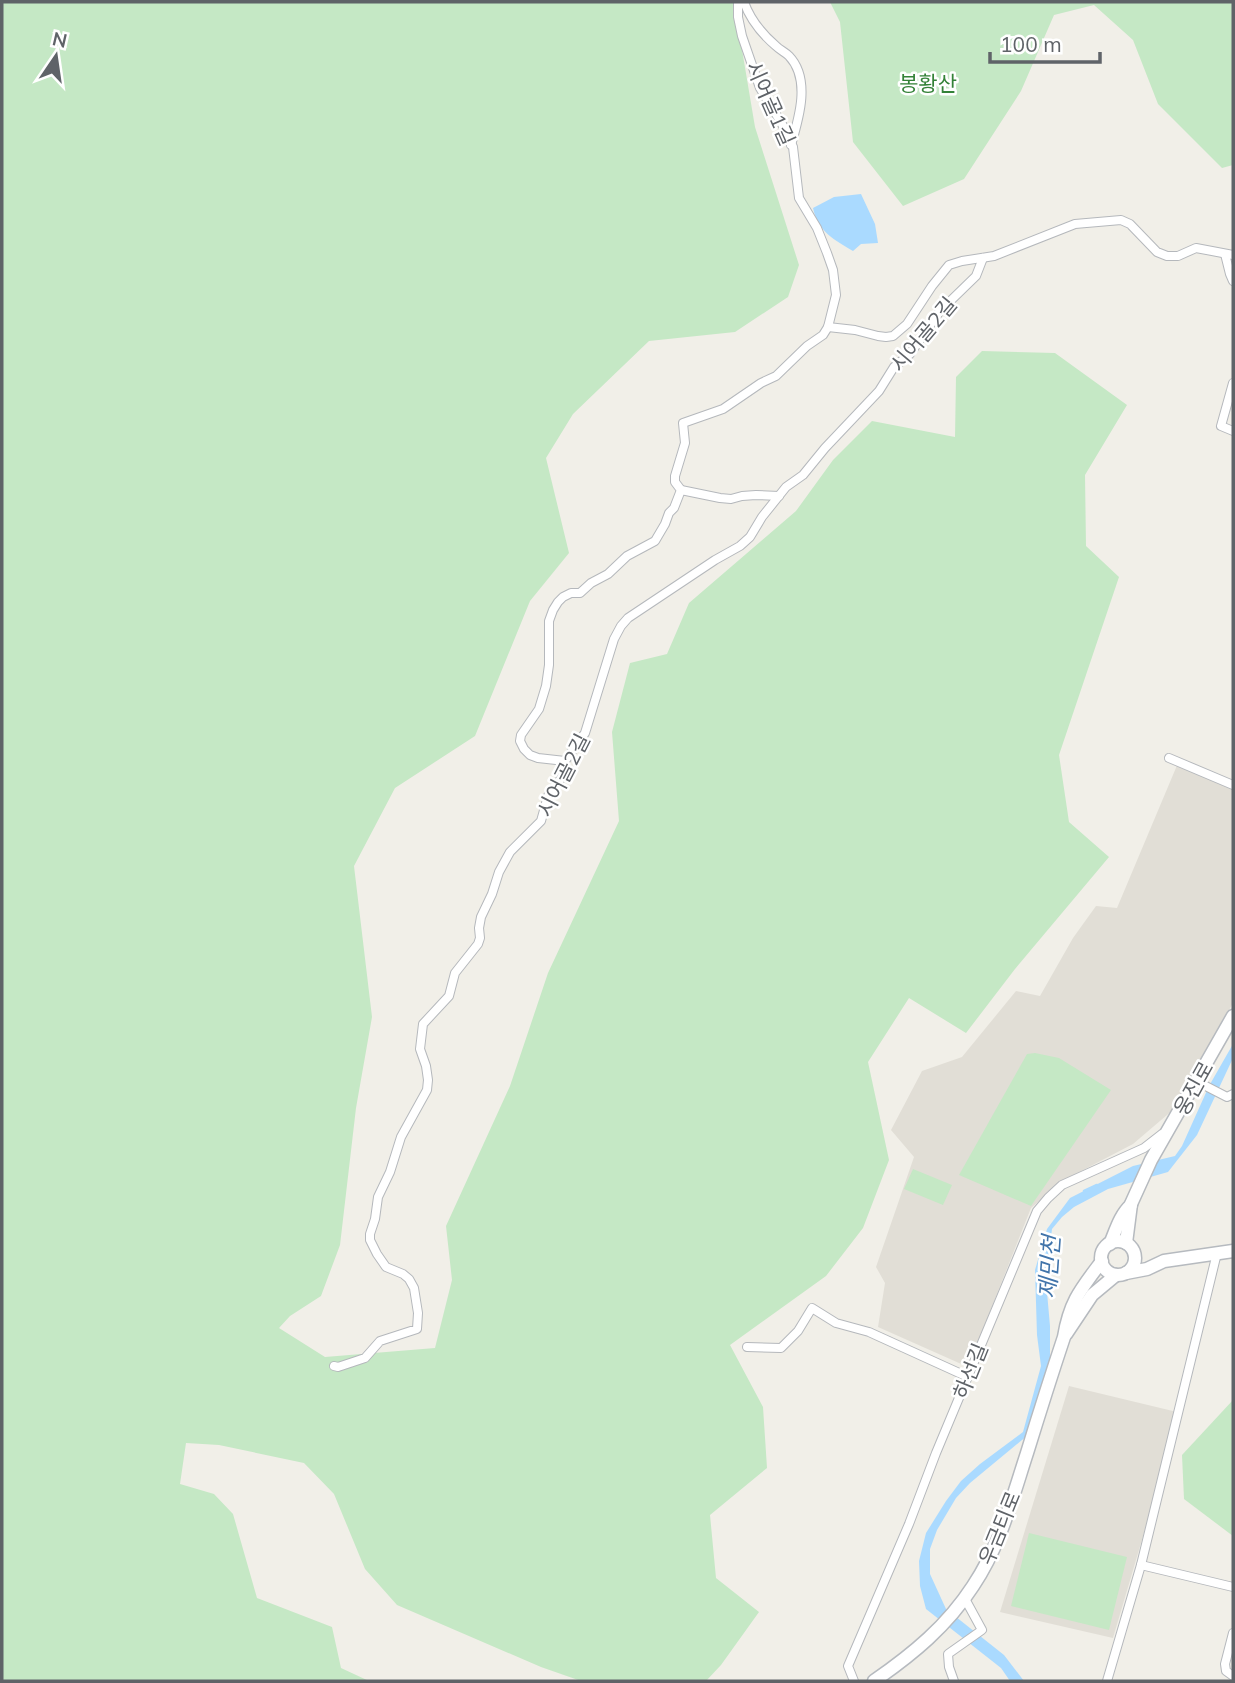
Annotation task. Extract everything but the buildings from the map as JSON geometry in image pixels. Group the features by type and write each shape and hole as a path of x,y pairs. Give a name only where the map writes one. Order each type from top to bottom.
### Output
{"main road":[{"name":"웅진로","path":"1131,1204 1171,1126 1202,1085 1233,1016"},
{"path":"1126,1243 1131,1204"},
{"path":"1110,1244 1126,1243 1135,1255 1133,1265 1121,1274 1107,1270 1102,1261 1103,1251 1110,1244 1119,1220 1131,1204"},
{"name":"우금티로","path":"1064,1337 1092,1295 1121,1274 1147,1269 1164,1261 1233,1251"},
{"name":"우금티로","path":"1135,1255 1164,1261"},
{"name":"우금티로","path":"874,1681 908,1658 939,1631 973,1587 989,1558 1005,1522 1072,1304 1102,1261"}],"street":[{"name":"시어골1길","path":"738,2 740,30 760,88 782,124 791,145 799,198 817,228 833,270 835,295 828,327"},
{"path":"744,2 757,26 775,46 790,56 797,69 801,88 800,113 791,145"},
{"name":"시어골2길","path":"828,327 886,337 893,335 907,324 949,265 994,256 1075,224 1121,220 1130,224 1157,252 1167,256 1178,256 1195,248 1229,255"},
{"path":"1229,255 1233,281"},
{"name":"시어골2길","path":"334,1366 365,1358 380,1341 417,1329 417,1299 410,1279 386,1267 370,1240 370,1234 378,1197 390,1172 401,1138 427,1090 426,1066 420,1049 424,1022 449,996 455,973 478,944 481,917 499,872 510,852 541,821 548,796 562,777 565,761 585,733 614,639 621,626 628,618 750,537 786,487 803,475 879,391 894,367 910,354 940,311 976,276 983,258"},
{"path":"779,496 756,495 731,499 681,490 675,477 685,443 683,424 723,409 776,376 807,346 823,335 828,327"},
{"path":"1233,383 1221,426 1233,431"},
{"path":"565,761 530,755 520,741 521,735 539,709 546,686 549,621 553,611 563,597 580,593 608,574 627,556 654,541 674,508 681,490"},
{"path":"1169,758 1233,785"},
{"path":"1202,1085 1230,1096"},
{"name":"하선길","path":"854,1681 848,1666 1035,1215 1062,1185 1144,1148 1171,1126"},
{"path":"1026,1210 1035,1215"},
{"path":"1107,1681 1141,1565 1217,1253"},
{"path":"747,1347 781,1348 798,1331 812,1308 836,1323 869,1332 968,1377"},
{"path":"1141,1565 1233,1587"},
{"path":"954,1681 948,1667 948,1654 982,1630 964,1597"},
{"path":"1233,1633 1225,1664 1226,1671 1233,1676"}],"shaded area":[{"path":"1178,763 1233,787 1233,1003 1174,1109 1133,1144 1062,1181 1031,1208 968,1367 878,1327 885,1283 876,1267 914,1157 891,1130 922,1071 962,1057 1016,991 1040,996 1073,938 1096,906 1117,908"},
{"path":"1069,1386 1177,1412 1113,1638 1000,1612"}],"green space":[{"path":"2,2 734,2 755,127 799,265 788,297 735,332 649,341 573,414 546,458 569,553 530,601 475,736 395,788 354,866 372,1017 356,1108 340,1245 321,1296 290,1316 279,1328 325,1357 435,1348 452,1280 446,1226 510,1086 548,973 619,821 612,732 630,663 667,654 689,603 796,511 833,460 872,421 955,437 956,377 982,351 1055,353 1127,405 1085,475 1086,546 1119,577 1059,755 1069,822 1109,857 1015,969 966,1033 909,998 868,1062 889,1160 863,1228 826,1276 730,1345 763,1407 767,1468 710,1515 716,1578 759,1612 721,1665 706,1681 581,1681 541,1667 397,1605 365,1569 334,1494 304,1463 219,1445 186,1443 180,1484 214,1494 233,1514 257,1598 332,1627 341,1668 369,1681 2,1681"},
{"name":"봉황산","path":"830,2 1233,2 1233,165 1222,168 1158,104 1133,40 1094,5 1054,15 1021,91 964,179 903,206 853,142 840,22"},
{"path":"1027,1054 1059,1058 1111,1090 1031,1206 959,1175"},
{"path":"913,1169 952,1185 943,1205 904,1189"},
{"path":"1233,1400 1233,1536 1184,1499 1182,1455"},
{"path":"1029,1533 1127,1557 1109,1630 1011,1606"}],"water":[{"path":"861,194 875,224 878,243 861,244 853,251 823,229 813,208 834,197"},
{"name":"제민천","path":"1233,1044 1233,1058 1197,1135 1168,1172 1108,1189 1074,1207 1052,1229 1046,1281 1050,1366 1028,1435 956,1498 937,1530 930,1549 930,1574 946,1609 1004,1655 1024,1681 1010,1681 1001,1668 926,1609 920,1586 919,1561 926,1533 961,1481 1023,1432 1041,1366 1035,1270 1047,1229 1070,1198 1133,1166 1175,1156"}],"waterway":[{"name":"제민천","path":"1084,1191 1097,1185"}]}
